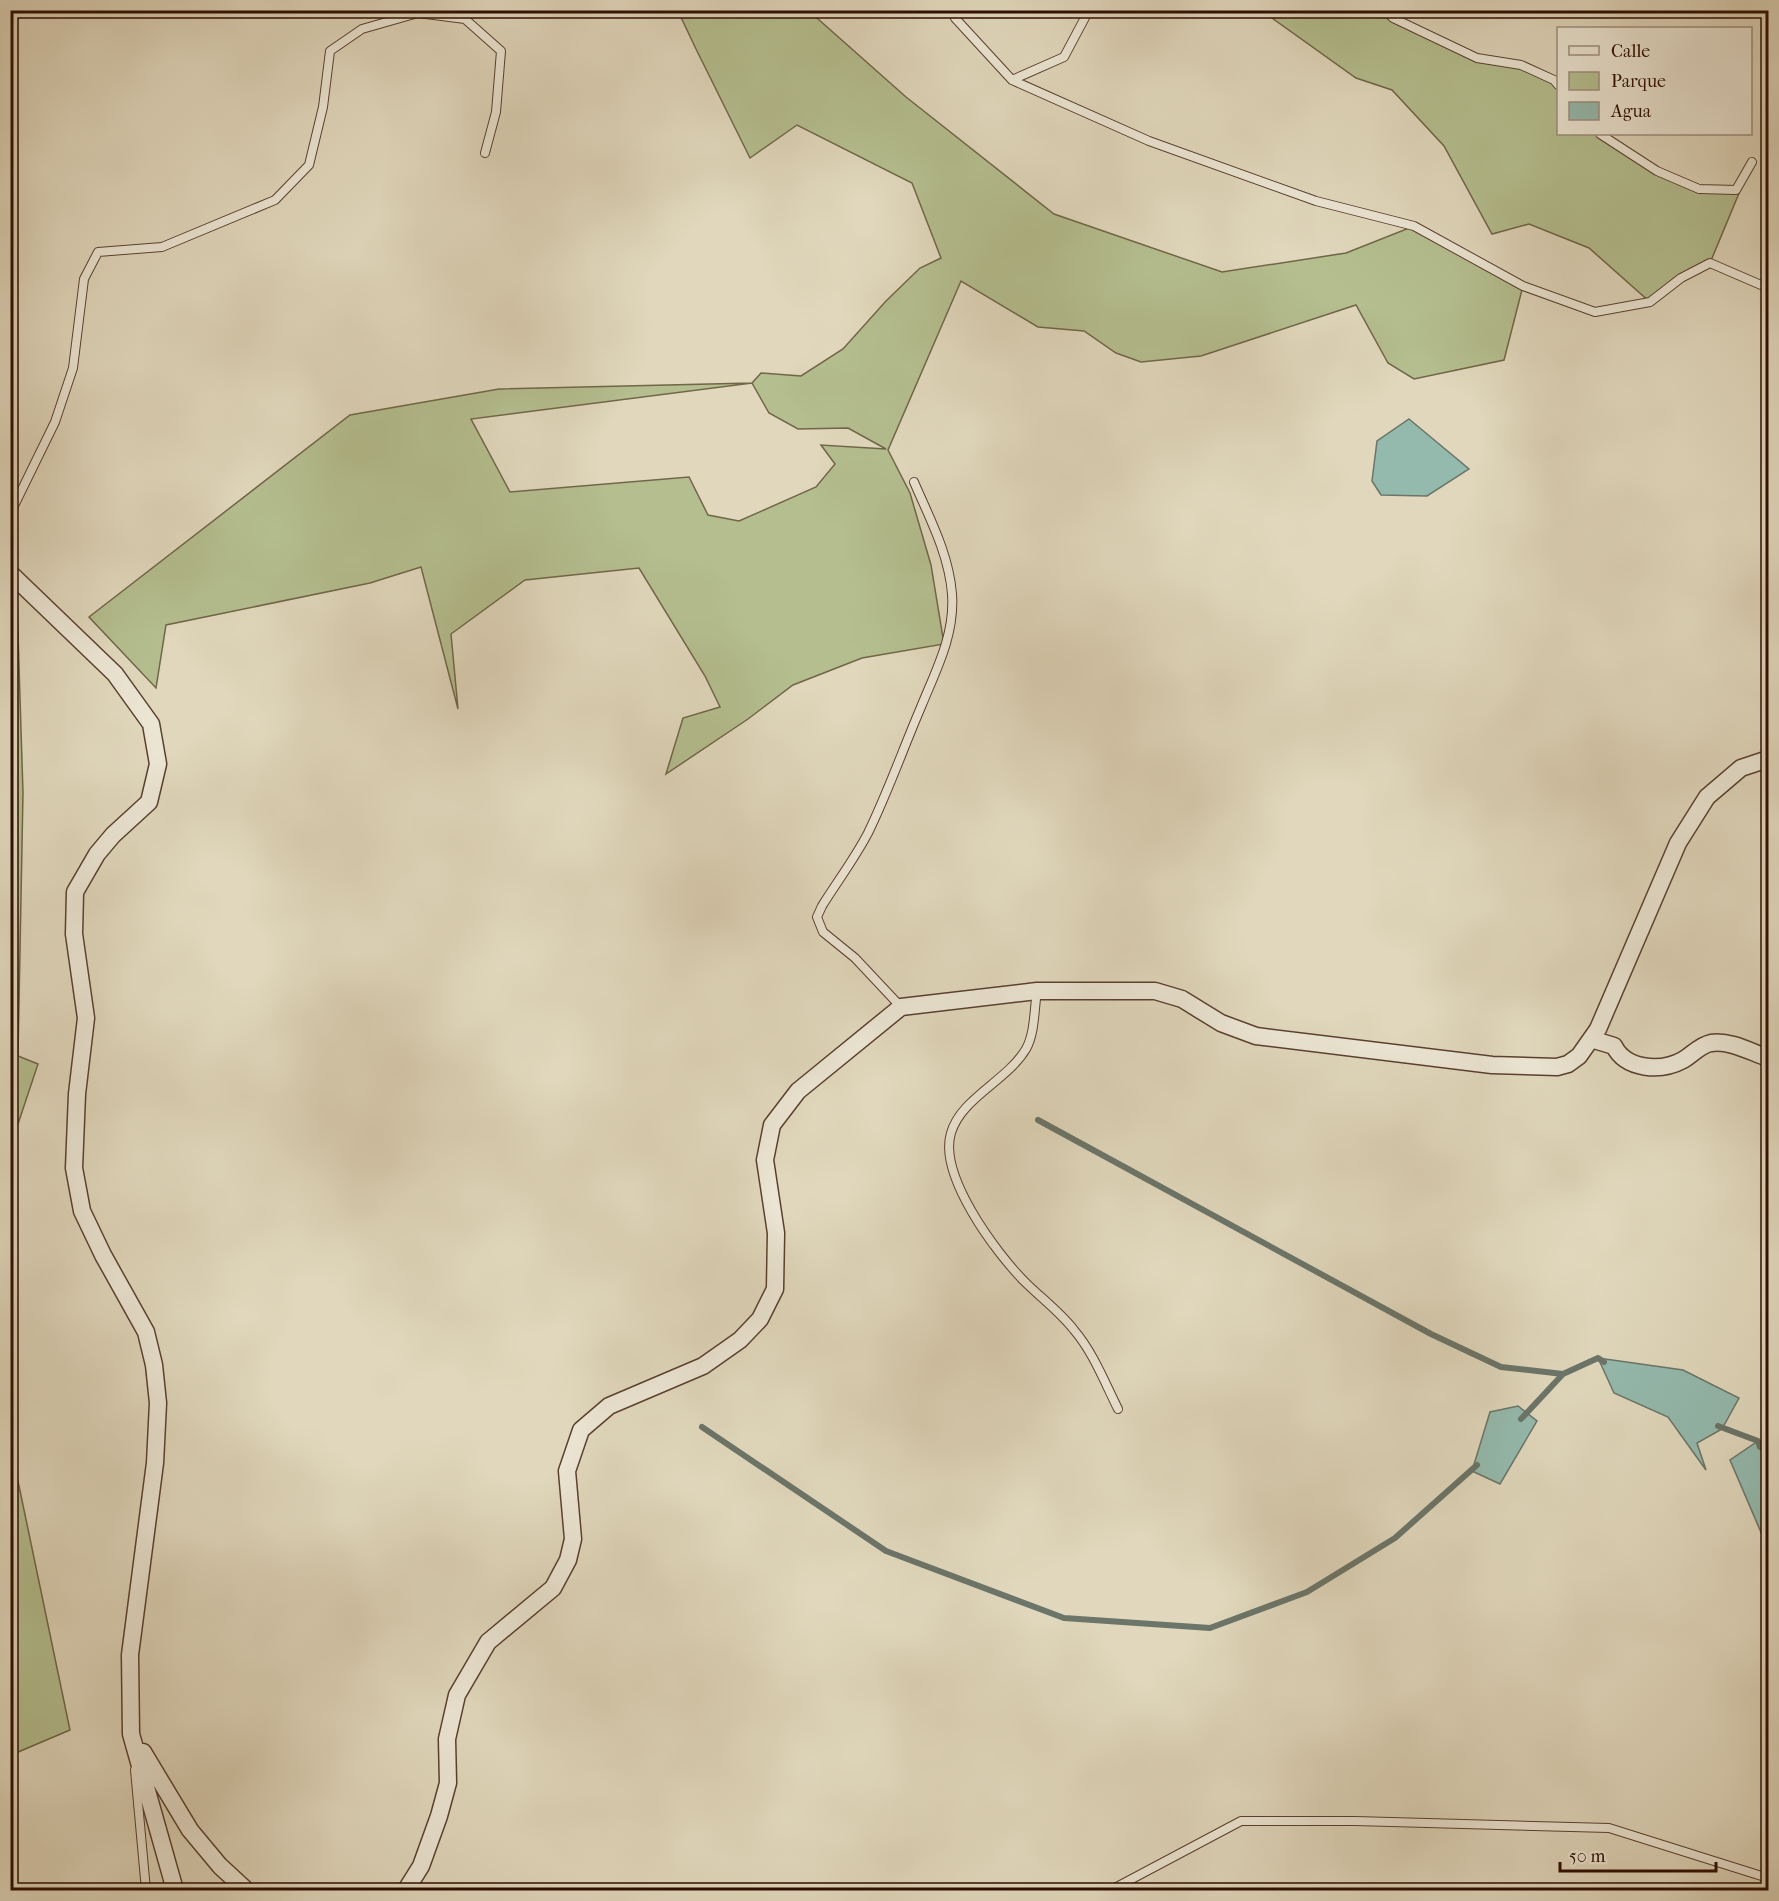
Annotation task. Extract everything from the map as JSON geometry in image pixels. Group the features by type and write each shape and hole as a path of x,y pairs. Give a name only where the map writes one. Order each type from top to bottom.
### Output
{"street":[{"path":"10,573 115,674 152,724 158,764 149,802 113,835 97,854 75,892 74,934 86,1018 77,1094 74,1168 82,1211 103,1255 146,1332 154,1365 158,1403 151,1494 130,1655 131,1734 175,1890"},
{"path":"406,1890 421,1866 440,1816 448,1783 447,1739 457,1695 488,1642 553,1588 568,1560 573,1539 567,1471 581,1430 609,1406 703,1366 740,1340 760,1319 775,1289 776,1233 765,1160 772,1125 798,1091 901,1007 1036,991 1155,991 1182,999 1221,1023 1256,1036 1492,1065 1557,1067 1568,1064 1579,1056 1598,1029 1678,843 1707,797 1741,768 1768,759"},
{"path":"1591,1039 1607,1042 1614,1046 1617,1053 1628,1062 1641,1066 1670,1065 1686,1058 1708,1043 1721,1042 1768,1058"},
{"path":"131,1734 190,1830 220,1866 246,1890"}],"lane":[{"path":"952,10 955,18 1012,80 1149,141 1316,201 1414,226 1523,286 1595,312 1650,302 1681,278 1710,263 1768,288"},
{"path":"1012,80 1064,57 1089,10"},
{"path":"1385,10 1393,18 1477,58 1521,65 1554,80 1557,84"},
{"path":"10,513 56,422 73,368 84,279 98,252 162,247 275,200 309,165 323,107 330,51 362,28 418,13 465,19 501,51 496,112 485,153"},
{"path":"1602,135 1657,171 1699,189 1736,190 1752,162"},
{"path":"901,1007 855,958 823,932 818,917 822,906 867,834 899,765 943,655 951,628 952,594 944,553 914,482"},
{"path":"1036,991 1033,1026 1026,1050 1009,1070 959,1115 950,1134 949,1153 955,1180 986,1234 1024,1281 1073,1328 1118,1409"},
{"path":"131,1734 146,1890"},
{"path":"1111,1890 1241,1821 1355,1821 1609,1828 1768,1878"}],"green space":[{"path":"678,11 809,11 906,97 1054,214 1222,272 1346,253 1414,226 1523,286 1504,360 1414,379 1388,363 1356,305 1201,356 1141,362 1116,353 1084,331 1038,327 961,281 888,450 910,493 931,565 944,644 862,658 793,685 748,719 666,774 683,718 720,707 705,676 639,568 525,580 451,634 458,709 421,567 370,583 166,625 156,688 89,617 350,415 499,389 752,383 761,373 801,376 843,349 886,301 920,268 941,258 912,183 797,125 750,158","holes":["752,383 769,413 798,429 848,428 886,449 821,445 835,464 816,487 739,521 708,515 689,477 510,492 471,419"]},
{"path":"1262,11 1385,11 1477,58 1521,65 1557,84 1557,135 1602,135 1657,171 1699,189 1736,190 1752,162 1710,263 1650,302 1589,248 1529,224 1492,234 1444,146 1392,90 1356,78"},
{"path":"11,598 17,602 23,793 18,1056 38,1064 11,1145"},
{"path":"11,1453 70,1730 11,1755"}],"water":[{"path":"1409,419 1469,469 1427,496 1381,495 1372,481 1377,441"},
{"path":"1598,1358 1683,1370 1739,1398 1722,1429 1697,1443 1706,1470 1668,1417 1614,1393"},
{"path":"1518,1406 1537,1421 1500,1484 1472,1471 1490,1412"},
{"path":"1758,1441 1768,1444 1768,1542 1766,1544 1730,1460"}],"waterway":[{"path":"1038,1120 1431,1334 1501,1367 1563,1374"},
{"path":"1521,1419 1563,1374 1598,1358 1604,1362"},
{"path":"1718,1426 1758,1441 1760,1447"},
{"path":"702,1427 886,1551 1064,1618 1210,1628 1307,1592 1395,1538 1477,1465"}]}
